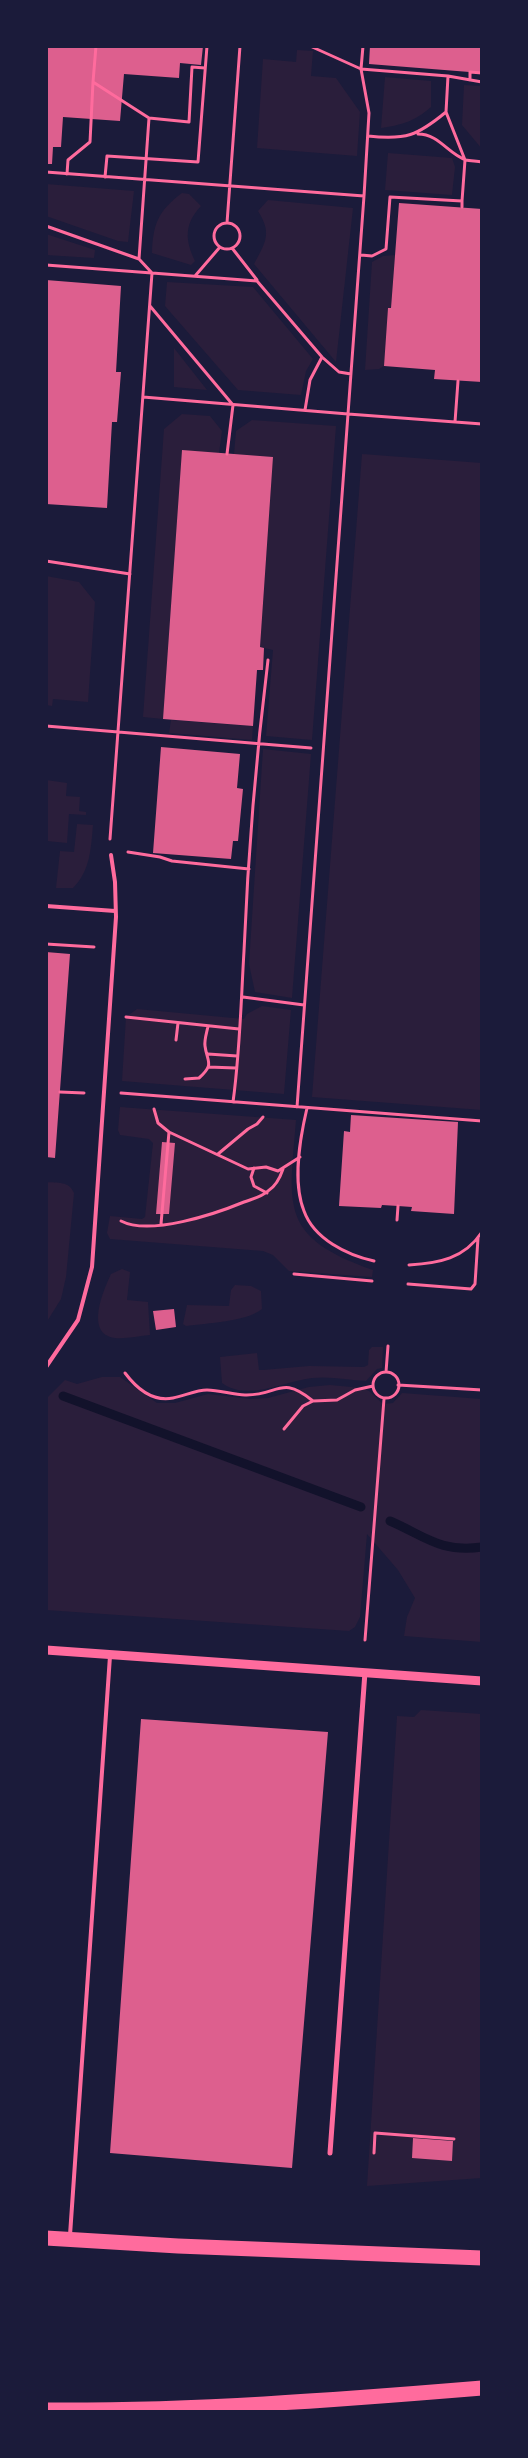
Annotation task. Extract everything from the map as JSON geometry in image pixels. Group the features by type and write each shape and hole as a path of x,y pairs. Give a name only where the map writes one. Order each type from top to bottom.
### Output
{"highway":[{"path":"46,2238 178,2246 482,2258"},
{"path":"46,2410 171,2409 269,2404 482,2388"}],"street":[{"path":"46,1650 482,1681"},
{"path":"330,2154 364,1672"}],"lane":[{"path":"46,1367 78,1320 87,1289 95,1234 115,911 110,853"},
{"path":"46,906 115,911"},
{"path":"70,2239 110,1654"}],"path":[{"path":"67,174 68,160 90,142 96,46"},
{"path":"105,177 107,156 198,162 207,46"},
{"path":"227,224 240,46"},
{"path":"310,46 361,69 448,76 482,82"},
{"path":"297,1107 370,113 361,69 363,46"},
{"path":"93,82 149,118 189,122 192,67 205,68"},
{"path":"470,80 470,72 482,73"},
{"path":"448,76 446,112 465,160 462,208"},
{"path":"414,135 427,128 446,112"},
{"path":"139,260 149,118"},
{"path":"368,136 430,136 465,160 482,162"},
{"path":"46,172 364,196"},
{"path":"361,255 372,256 386,249 390,197 462,201"},
{"path":"232,248 238,242 239,234 235,226 227,224 219,226 215,232 215,240 220,247 232,248 257,281 322,357 339,372 351,374"},
{"path":"46,226 139,260 152,273 117,732 110,853 142,853 172,861 249,869"},
{"path":"194,276 220,247"},
{"path":"46,265 257,281"},
{"path":"150,306 233,404 227,454"},
{"path":"305,410 310,380 322,357"},
{"path":"455,422 458,381"},
{"path":"143,397 482,424"},
{"path":"46,561 130,574"},
{"path":"233,1102 243,997 249,869 258,744 268,660"},
{"path":"46,726 311,748"},
{"path":"46,944 94,947"},
{"path":"243,997 304,1005"},
{"path":"126,1017 239,1029"},
{"path":"176,1040 178,1023"},
{"path":"185,1079 199,1078 208,1067 210,1062 205,1046 208,1026"},
{"path":"208,1054 237,1056"},
{"path":"208,1067 236,1068"},
{"path":"60,1092 84,1093"},
{"path":"104,1094 482,1121"},
{"path":"306,1108 300,1157 300,1195 304,1213 330,1242 344,1252 374,1261"},
{"path":"154,1109 158,1123 169,1132 248,1169 266,1167 278,1171 300,1157"},
{"path":"218,1154 248,1129 257,1124 263,1117"},
{"path":"161,1224 169,1132"},
{"path":"254,1168 251,1177 254,1186 267,1193"},
{"path":"121,1221 130,1225 145,1227 192,1220 214,1214 267,1193 275,1185 282,1169"},
{"path":"397,1220 398,1206"},
{"path":"409,1265 439,1263 454,1258 478,1238 482,1232"},
{"path":"408,1284 471,1289 475,1284 478,1238"},
{"path":"294,1274 372,1281"},
{"path":"386,1372 388,1346"},
{"path":"386,1372 395,1374 399,1380 398,1385 397,1394 391,1398 384,1399 377,1396 372,1386 375,1377 386,1372"},
{"path":"125,1373 132,1382 156,1399 172,1398 206,1390 245,1396 266,1392 281,1386 289,1387 313,1402"},
{"path":"398,1385 482,1390"},
{"path":"284,1429 303,1406 313,1402 337,1400 355,1390 372,1386"},
{"path":"365,1640 384,1399"},
{"path":"374,2153 375,2132 454,2139"}],"shaded area":[{"path":"297,50 313,51 311,76 336,78 360,112 357,156 257,148 263,59 296,62"},
{"path":"385,77 431,81 431,107 408,122 381,128"},
{"path":"464,85 482,86 482,149 462,125"},
{"path":"388,153 452,158 455,167 452,195 385,190"},
{"path":"46,184 134,191 128,242 118,241 46,216"},
{"path":"182,193 189,194 201,206 191,219 189,226 189,246 195,261 191,265 152,253 158,219 167,206"},
{"path":"268,200 353,208 336,362 254,264 266,238 265,225 258,211"},
{"path":"46,234 95,250 94,258 46,255"},
{"path":"395,255 391,308 388,308 384,366 379,369 365,370 372,262 383,256"},
{"path":"167,282 253,287 313,359 306,371 301,395 238,390 165,306"},
{"path":"174,348 207,390 174,387"},
{"path":"182,414 210,416 222,431 219,453 182,451 163,719 143,717 164,429"},
{"path":"252,420 336,426 312,740 266,736 273,650 260,647 273,457 234,454 236,431"},
{"path":"362,454 482,463 482,1110 312,1097"},
{"path":"46,576 79,582 95,602 88,702 53,699 52,706 46,705"},
{"path":"171,720 253,726 252,740 169,733"},
{"path":"263,749 311,754 292,998 255,992 249,964"},
{"path":"46,780 67,783 66,796 80,797 79,811 86,812 86,815 69,814 67,843 47,841 46,847"},
{"path":"77,824 93,825 89,859 83,874 73,888 56,888 60,851 74,852"},
{"path":"262,1006 291,1010 284,1094 122,1081 126,1017 137,1009 244,1019 247,1014"},
{"path":"120,1107 296,1120 292,1176 293,1197 297,1215 305,1231 320,1245 342,1258 373,1270 372,1277 289,1271 273,1255 263,1251 110,1239 107,1233 110,1216 142,1219 145,1217 153,1143 149,1139 120,1135 118,1130"},
{"path":"46,1182 69,1186 74,1193 66,1277 61,1299 46,1323"},
{"path":"122,1269 130,1272 127,1300 148,1302 150,1335 115,1338 106,1335 100,1328 98,1320 99,1310 104,1290 111,1274"},
{"path":"235,1285 251,1286 261,1291 262,1309 246,1317 215,1323 186,1326 183,1324 187,1305 229,1306 231,1290"},
{"path":"372,1347 383,1347 382,1368 377,1369 366,1381 312,1378 255,1391 243,1391 222,1383 220,1357 257,1353 259,1370 309,1366 364,1367 368,1365 369,1350"},
{"path":"102,1377 120,1377 157,1403 175,1403 208,1394 250,1399 268,1398 309,1387 330,1385 362,1388 369,1391 383,1404 393,1403 402,1393 482,1399 482,1642 404,1636 407,1617 415,1598 398,1570 367,1534 360,1617 355,1627 349,1631 46,1610 46,1399 65,1380 77,1384"},
{"path":"421,1710 482,1714 482,2178 367,2186 397,1716 414,1717"}],"building":[{"path":"46,46 203,46 201,65 180,63 179,78 124,74 120,121 63,117 61,147 53,147 52,164 46,164"},
{"path":"370,46 482,46 482,73 369,64"},
{"path":"399,203 482,209 482,382 434,379 435,370 384,366 388,308 391,308"},
{"path":"46,280 121,286 116,372 121,372 117,422 112,422 107,508 46,504"},
{"path":"182,450 273,457 260,647 264,648 263,670 257,670 253,726 163,719"},
{"path":"161,747 240,754 237,788 243,789 238,841 233,841 231,859 153,853"},
{"path":"46,952 70,954 55,1158 46,1157"},
{"path":"351,1115 458,1122 454,1214 411,1211 412,1207 398,1206 382,1205 381,1208 339,1206 344,1131 350,1132"},
{"path":"162,1142 175,1143 169,1214 156,1214"},
{"path":"174,1309 176,1327 156,1330 153,1311"},
{"path":"141,1719 328,1732 292,2168 110,2153"},
{"path":"413,2138 453,2141 452,2161 412,2158"}],"waterway":[{"path":"63,1396 361,1507"},
{"path":"390,1521 433,1542 455,1548 482,1547"}]}
